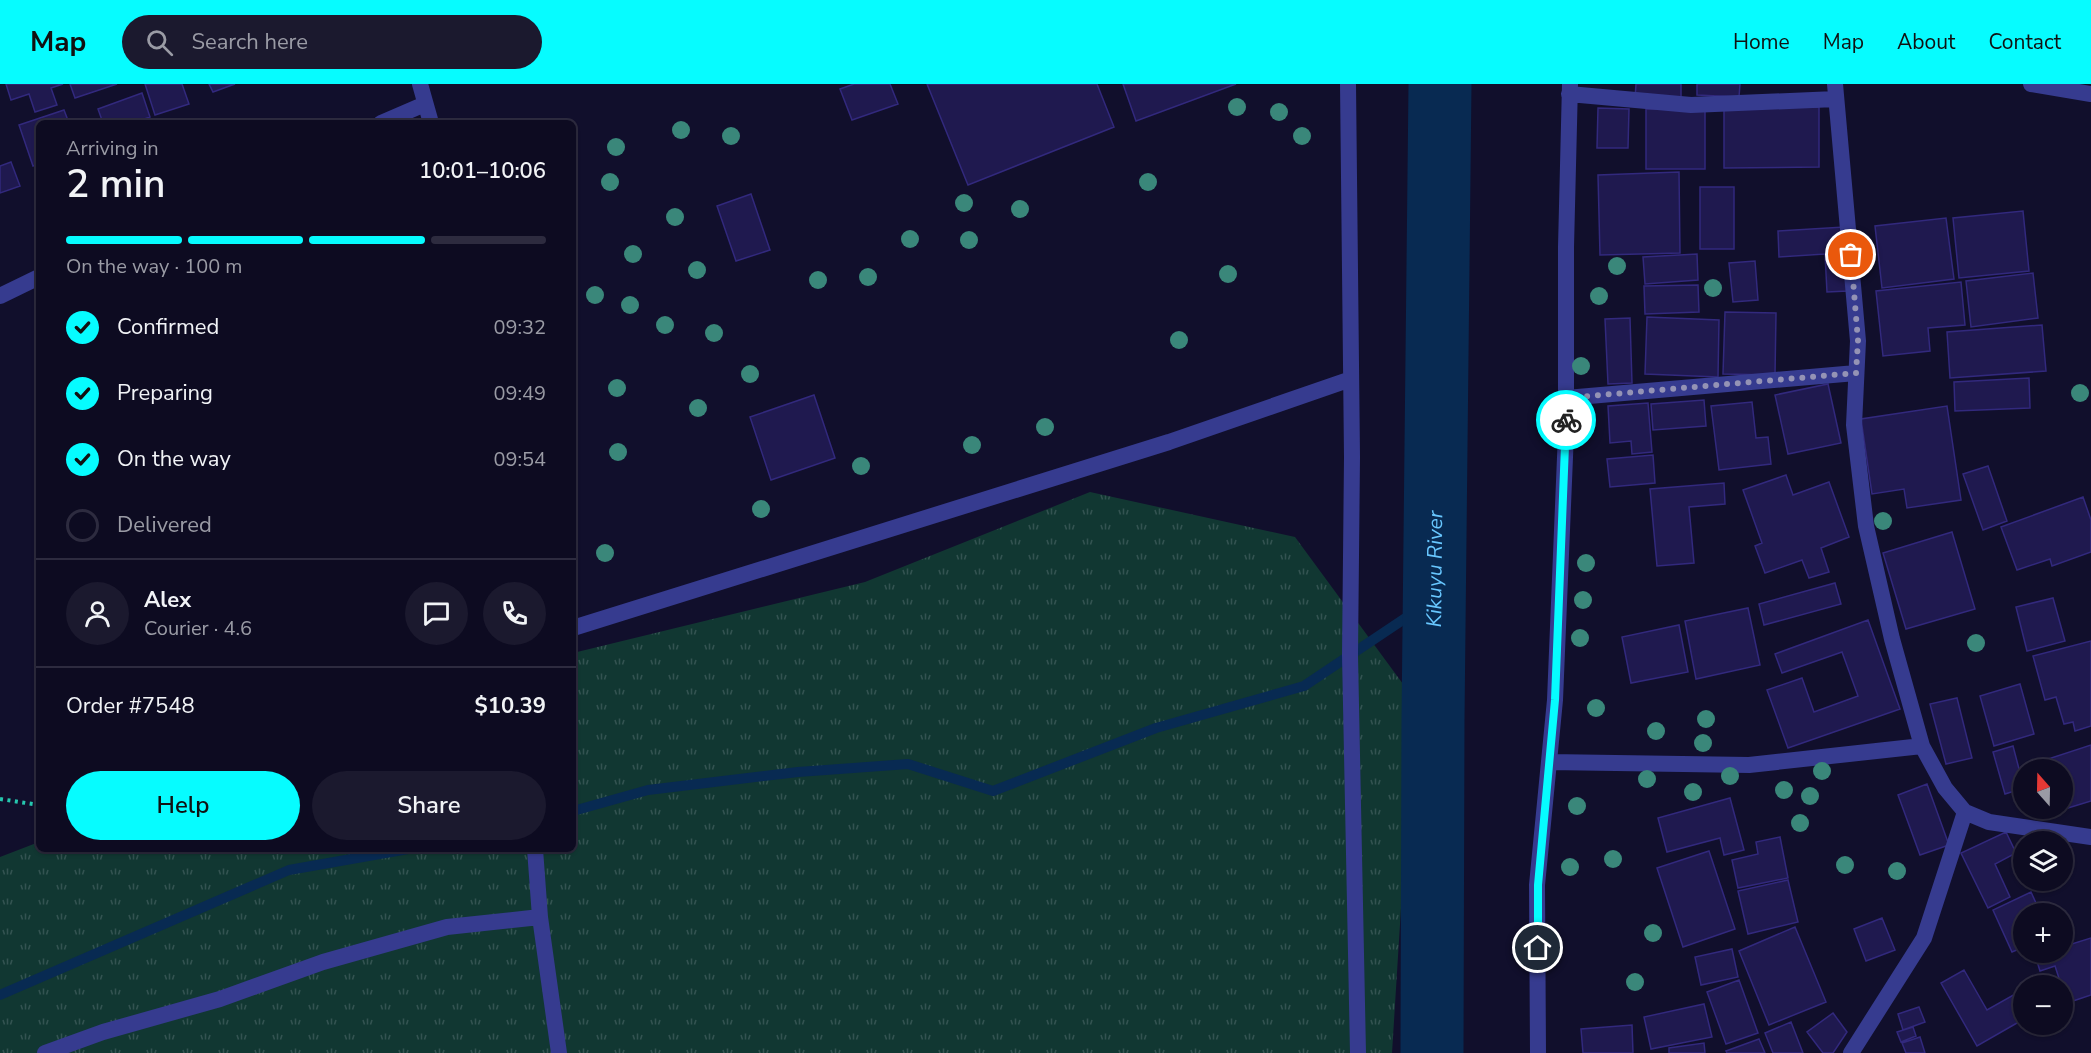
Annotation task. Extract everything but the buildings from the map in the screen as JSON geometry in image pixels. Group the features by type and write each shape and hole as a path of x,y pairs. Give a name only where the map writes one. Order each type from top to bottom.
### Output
{"street":[{"path":"420,84 430,120"},
{"path":"1348,84 1350,655 1358,1053"},
{"path":"2031,84 2091,94"},
{"path":"1538,1053 1538,885 1555,700 1566,398 1570,89 1691,105 1835,92 1858,341 1854,425 1866,526 1892,639 1922,746 1945,788 1965,812 1989,822 2091,837"},
{"path":"388,120 425,104"},
{"path":"0,296 36,278"},
{"path":"1566,398 1856,373"},
{"path":"576,627 1169,442 1350,379"},
{"path":"1549,762 1749,765 1922,746"},
{"path":"1851,1053 1924,938 1965,812"},
{"path":"536,853 540,917 559,1053"},
{"path":"45,1053 103,1032 220,999 323,962 447,927 540,917"}],"path":[{"path":"0,799 36,805"}],"green space":[{"path":"1090,492 1295,537 1414,699 1392,1053 0,1053 0,857 36,843 36,852 576,852 576,652 865,582"}],"waterway":[{"name":"Kikuyu River","path":"1432,1053 1440,84"},
{"path":"576,810 648,790 798,772 908,764 993,791 1156,728 1304,686 1434,599"},
{"path":"0,995 289,870 391,852"}],"way so far":[{"path":"1566,420 1566,398 1856,373 1858,341 1851,255"}],"route":[{"path":"1538,948 1538,885 1555,700 1566,420"}]}
